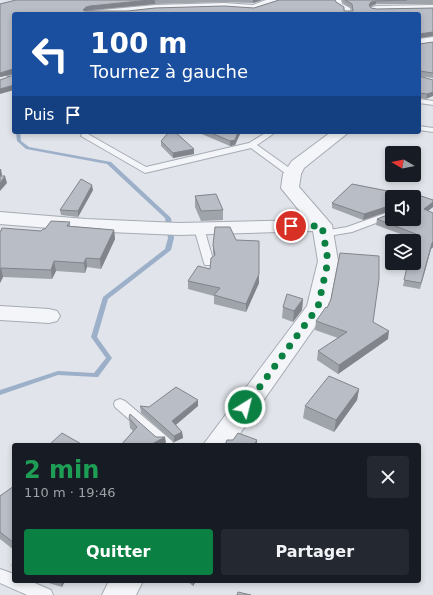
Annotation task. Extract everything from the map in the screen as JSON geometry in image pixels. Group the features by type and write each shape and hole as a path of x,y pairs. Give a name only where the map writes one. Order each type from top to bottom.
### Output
{"street":[{"path":"112,12 155,8 224,6 234,3 254,8 276,0"},
{"path":"229,12 234,10 234,3"},
{"path":"376,8 433,8"},
{"path":"421,43 433,41"},
{"path":"219,443 318,307 328,261 322,230 290,188 292,174 298,165 338,134"},
{"path":"0,218 86,225 179,229 322,230"},
{"path":"0,313 49,316"},
{"path":"118,595 126,583"}],"lane":[{"path":"338,0 339,5 348,9 348,12"},
{"path":"421,101 433,103"},
{"path":"421,128 433,130"},
{"path":"86,136 145,170 252,145 269,134"},
{"path":"252,145 292,174"},
{"path":"322,230 349,230 385,217"},
{"path":"199,228 209,263"},
{"path":"120,404 165,443"},
{"path":"0,576 12,581"},
{"path":"17,583 45,595"}],"building":[{"path":"16,0 150,0 90,6 83,10 128,11 155,8 224,6 254,8 279,0 335,0 344,7 344,11 353,11 352,4 345,0 407,0 376,1 371,2 369,5 371,8 377,9 433,8 433,32 421,34 421,12 12,12 12,69 0,73 0,4"},
{"path":"433,42 433,73 421,71 421,44"},
{"path":"12,76 12,86 0,89 0,80"},
{"path":"421,77 433,80 433,92 427,94 421,93"},
{"path":"167,134 177,134 194,149 173,153 161,141"},
{"path":"214,134 237,134 235,140 230,141"},
{"path":"0,176 5,176 0,183"},
{"path":"81,179 92,185 78,211 60,210"},
{"path":"352,184 385,190 385,207 364,214 332,203"},
{"path":"216,194 223,210 201,211 195,196"},
{"path":"421,196 433,200 433,202 424,209 433,213 433,242 421,283 404,280 406,270 421,270 421,234 416,234 395,226 421,226"},
{"path":"385,216 385,222 377,219"},
{"path":"51,221 70,222 67,226 114,230 100,259 86,258 84,263 54,261 51,270 1,268 0,270 0,231 2,228 41,231 45,229"},
{"path":"215,227 230,227 236,240 259,241 259,274 246,304 214,295 220,288 188,281 198,266 210,269 211,258 215,255 213,245"},
{"path":"340,253 379,256 379,279 373,322 389,331 339,365 318,351 347,332 316,321 326,307 327,308 331,299"},
{"path":"287,294 303,299 294,311 283,307"},
{"path":"329,376 359,389 336,420 305,406"},
{"path":"176,387 198,400 172,421 182,432 174,436 140,406 149,407"},
{"path":"130,414 156,437 165,437 154,443 123,443 137,427 129,418"},
{"path":"62,433 80,443 51,443"},
{"path":"238,433 257,440 255,443 226,443 227,440 233,440"},
{"path":"12,487 12,541 0,532 0,496"},
{"path":"238,592 251,595 237,595"}],"waterway":[{"path":"0,70 12,79"},
{"path":"0,393 58,373 96,375 109,358 94,337 105,298 168,250 171,238 168,218 109,163 28,148 19,141 18,134"}],"route":[{"path":"245,407 318,307 328,261 322,226 291,226"}]}
